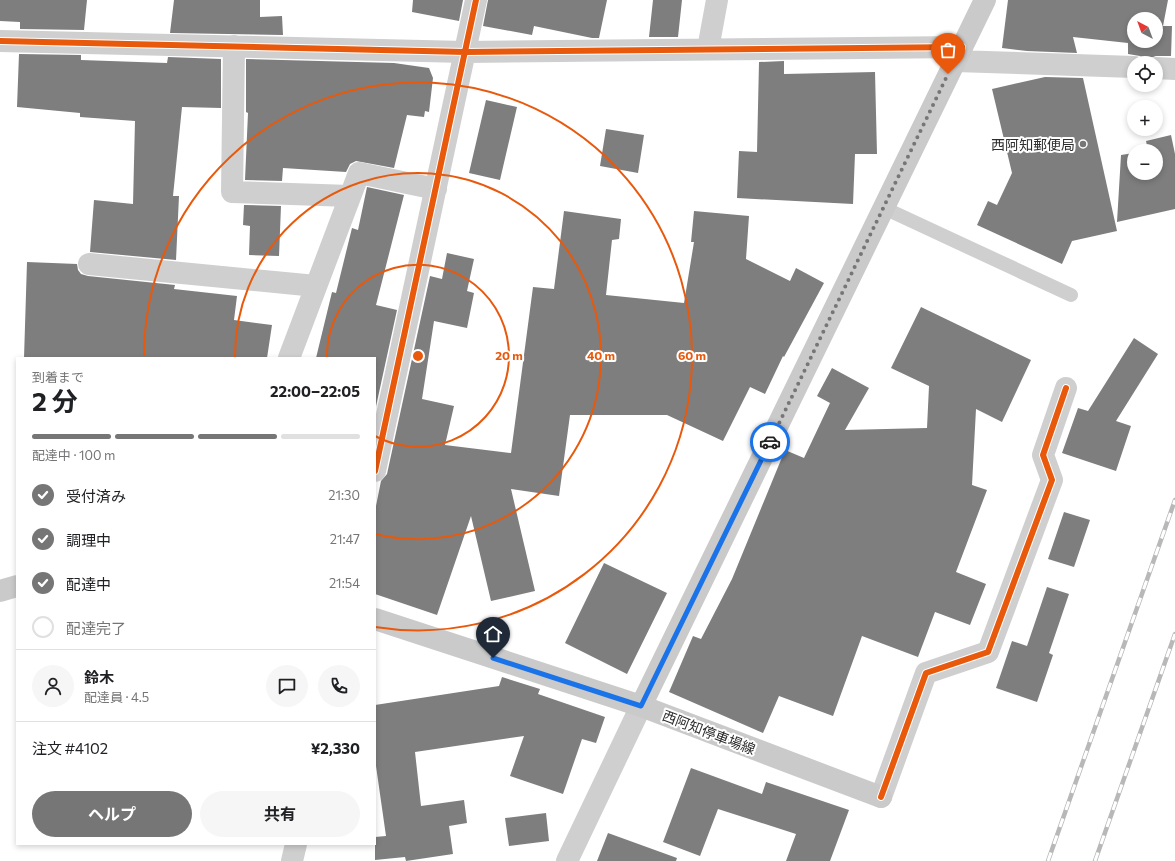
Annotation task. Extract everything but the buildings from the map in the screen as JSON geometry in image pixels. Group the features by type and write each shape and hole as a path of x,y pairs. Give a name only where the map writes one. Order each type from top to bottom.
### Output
{"main road":[{"path":"641,706 985,0"},
{"path":"0,591 16,586"},
{"name":"西阿知停車場線","path":"376,619 641,706 881,797"}],"street":[{"path":"376,466 476,0"},
{"path":"708,49 717,0"},
{"path":"0,41 464,52 708,49 958,54 1127,66"},
{"path":"234,46 232,192 350,196"},
{"path":"1163,68 1175,69"},
{"path":"289,357 359,173 436,189"},
{"path":"89,264 316,286"},
{"path":"881,797 926,673 988,652 1052,480 1043,455 1066,388"},
{"path":"567,861 641,706"},
{"path":"292,861 296,845"}],"lane":[{"path":"884,208 1071,295"}],"railway":[{"path":"1048,861 1175,500"},
{"path":"1095,861 1175,634"}],"cycle path":[{"path":"376,466 476,0"},
{"path":"0,41 465,52 962,47"},
{"path":"881,797 926,673 988,652 1052,480 1043,455 1066,388"}],"way so far":[{"path":"770,442 948,74"}],"place":[{"name":"西阿知郵便局","path":"1083,144"}],"route":[{"path":"493,658 641,706 770,442"}]}
